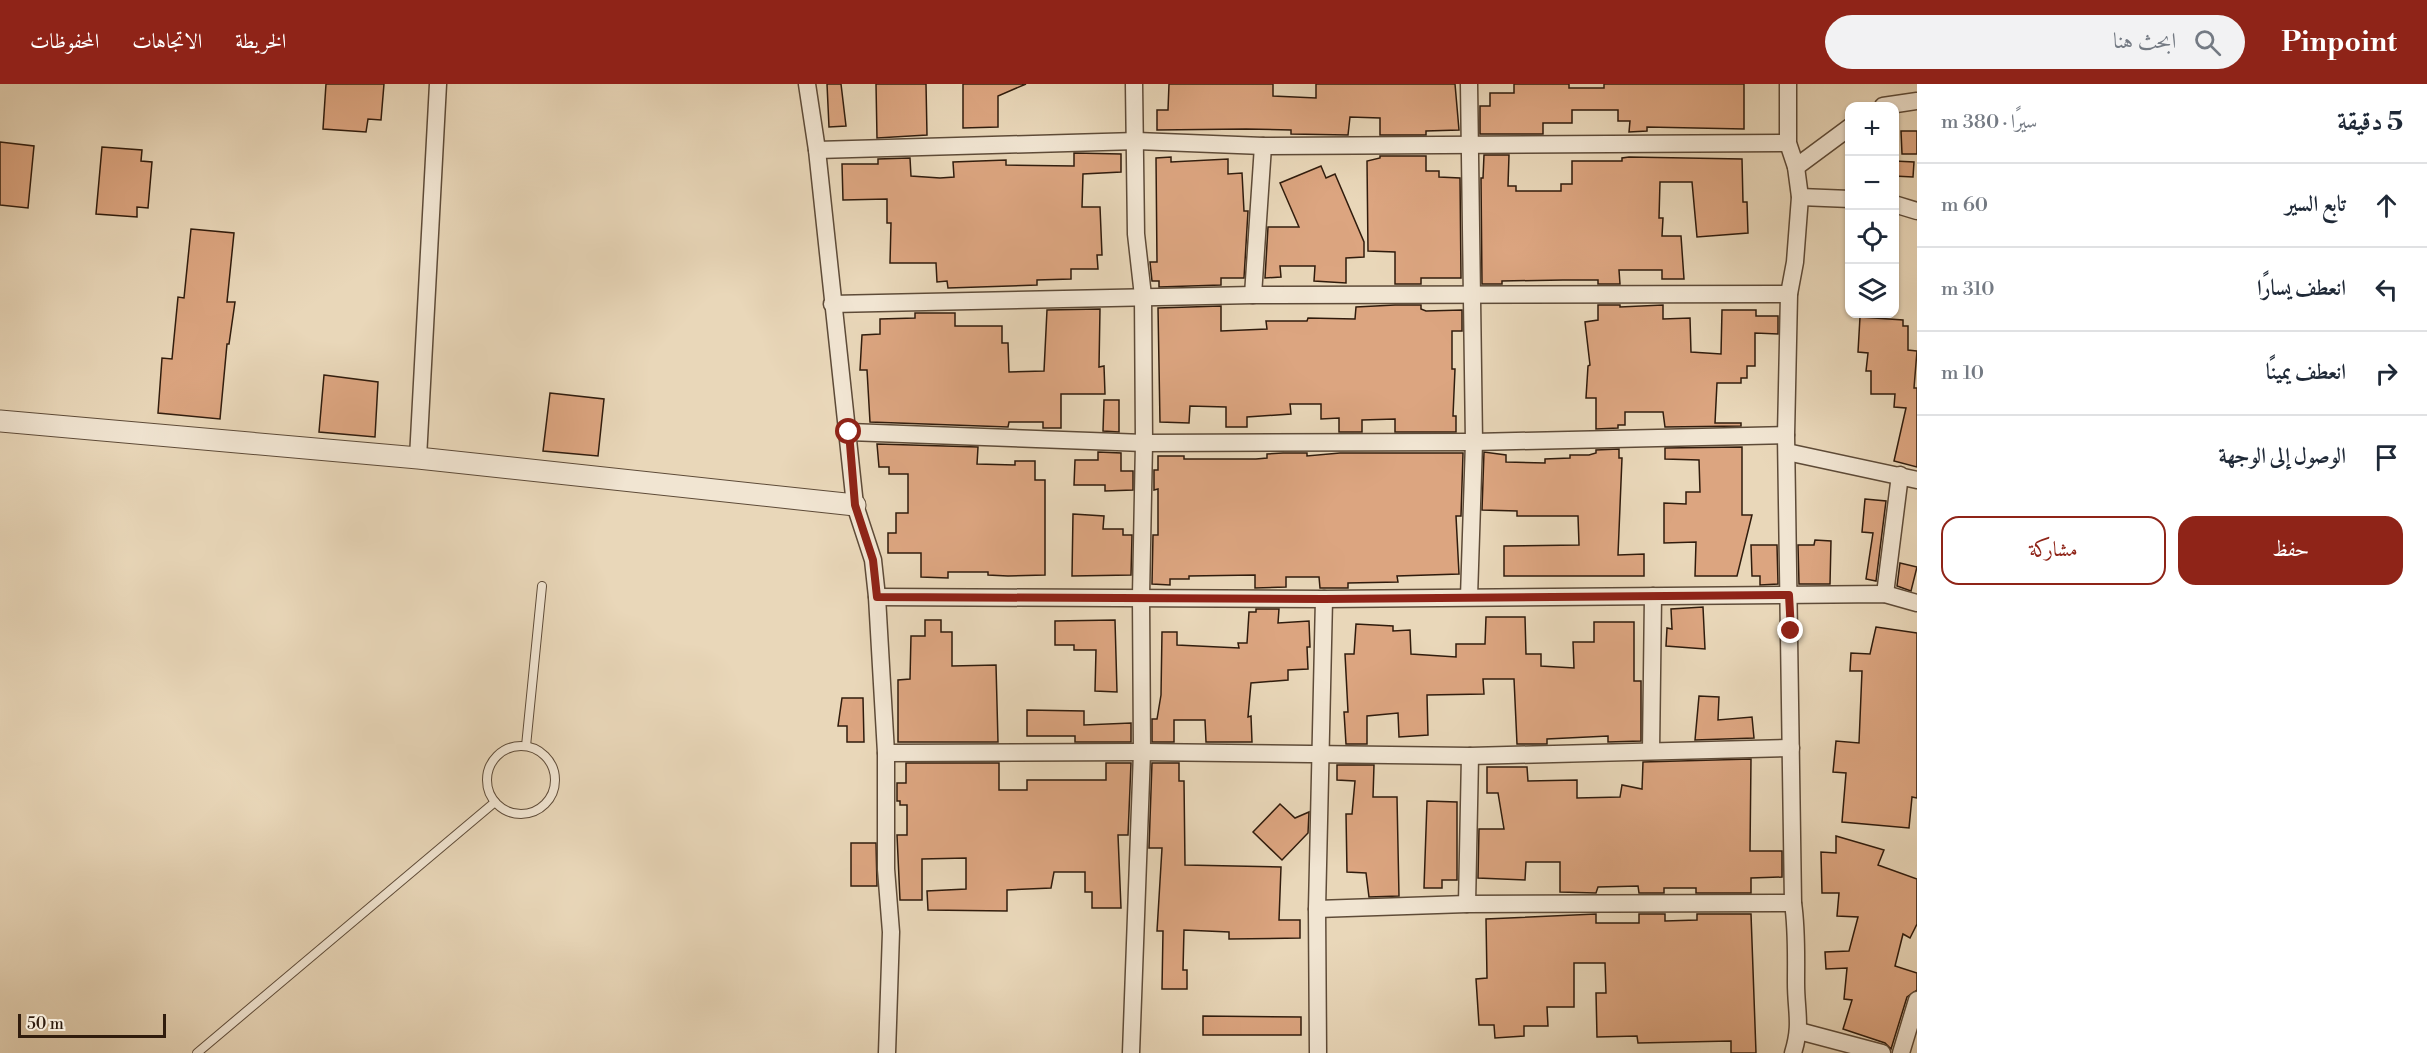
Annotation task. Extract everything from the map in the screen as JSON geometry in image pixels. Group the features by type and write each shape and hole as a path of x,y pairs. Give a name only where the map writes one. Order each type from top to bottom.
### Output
{"street":[{"path":"418,458 438,84"},
{"path":"807,84 817,150 832,304 849,432 855,505 873,560 877,597 886,753 886,870 891,932 887,1053"},
{"path":"1131,1053 1142,752 1141,596 1144,443 1143,296 1136,234 1137,141 1134,84"},
{"path":"1469,84 1474,442 1469,597"},
{"path":"1788,84 1788,143 1796,167 1800,197 1795,262 1789,294 1786,435 1793,903 1797,932 1796,986 1799,1031 1793,1053"},
{"path":"1899,104 1917,101"},
{"path":"1796,167 1845,131"},
{"path":"817,150 1137,141 1263,146 1788,143"},
{"path":"1253,295 1263,146"},
{"path":"1800,197 1845,199"},
{"path":"1899,206 1917,211"},
{"path":"832,304 1143,296 1789,294"},
{"path":"0,421 418,458 855,505"},
{"path":"849,432 1144,443 1474,442 1786,435"},
{"path":"1786,452 1917,480"},
{"path":"1885,594 1900,475"},
{"path":"877,597 1141,596 1324,599 1885,594 1917,603"},
{"path":"1652,751 1653,596"},
{"path":"1318,1053 1317,909 1324,599"},
{"path":"886,753 1142,752 1320,756 1470,756 1791,748"},
{"path":"1467,904 1470,756"},
{"path":"1317,909 1467,904 1793,903"},
{"path":"1901,1053 1917,1000"},
{"path":"1799,1031 1881,1053"}],"lane":[{"path":"526,746 542,586"},
{"path":"526,746 543,754 553,769 554,787 545,803 529,812 511,812 495,802 488,785 488,776 494,760 508,748 526,746"},
{"path":"197,1053 495,802"}],"building":[{"path":"326,84 384,84 381,120 368,119 366,132 323,129"},
{"path":"827,84 841,84 846,126 829,127"},
{"path":"876,84 926,84 927,135 877,138"},
{"path":"963,84 1026,84 998,96 998,127 963,128"},
{"path":"1169,84 1273,84 1273,96 1316,98 1316,84 1455,84 1459,130 1426,131 1426,135 1380,135 1380,118 1350,117 1348,135 1291,134 1291,130 1157,130 1157,110 1168,110"},
{"path":"1514,84 1569,84 1569,88 1604,88 1604,84 1744,84 1744,129 1647,127 1647,131 1629,132 1630,121 1618,121 1618,110 1572,110 1572,123 1543,123 1543,134 1480,134 1480,106 1490,106 1490,93 1514,93"},
{"path":"1901,131 1917,131 1917,154 1902,154"},
{"path":"0,142 34,146 28,208 0,205"},
{"path":"102,147 142,150 141,161 152,162 148,208 137,207 137,217 96,214"},
{"path":"1074,153 1121,154 1121,172 1083,174 1082,207 1100,207 1102,255 1097,255 1098,269 1071,269 1071,279 1037,280 1037,285 948,288 947,281 937,282 936,263 890,263 891,223 887,223 887,199 843,200 842,164 878,164 878,159 910,158 911,176 940,178 954,177 953,162 1006,160 1006,165 1074,166"},
{"path":"1484,155 1509,155 1508,186 1516,186 1516,191 1561,191 1561,184 1572,184 1572,161 1622,161 1622,158 1629,157 1742,159 1743,202 1747,202 1748,233 1697,237 1692,182 1660,182 1659,218 1663,218 1662,236 1681,236 1684,279 1662,279 1662,270 1619,270 1620,284 1598,284 1598,280 1563,280 1502,281 1502,284 1482,284 1481,178 1483,178"},
{"path":"1380,156 1426,156 1426,171 1439,171 1439,177 1460,178 1461,278 1421,278 1421,284 1395,284 1395,252 1368,251 1367,161 1380,158"},
{"path":"1171,157 1171,162 1228,159 1228,174 1242,173 1244,211 1248,211 1244,278 1221,278 1221,285 1159,287 1159,281 1152,281 1150,262 1157,262 1156,158"},
{"path":"1899,161 1914,162 1913,177 1899,176"},
{"path":"1321,166 1326,178 1335,174 1364,242 1364,257 1346,258 1346,283 1314,281 1315,266 1280,266 1281,277 1265,278 1268,227 1299,227 1280,183"},
{"path":"191,229 234,233 227,302 235,302 229,344 227,344 220,419 158,413 162,358 172,359 178,297 184,298"},
{"path":"1421,305 1421,309 1426,311 1462,310 1462,331 1452,331 1452,369 1455,369 1453,416 1456,416 1456,432 1395,432 1395,419 1362,420 1362,432 1339,432 1339,418 1321,419 1321,404 1290,404 1291,414 1247,417 1247,427 1226,427 1226,407 1190,406 1189,423 1160,422 1158,308 1221,306 1221,331 1267,329 1266,321 1307,321 1308,318 1355,319 1356,307"},
{"path":"1598,305 1620,305 1620,307 1663,305 1663,319 1690,318 1691,352 1721,354 1722,310 1756,310 1756,316 1778,316 1778,334 1755,333 1755,366 1747,366 1747,378 1741,378 1741,383 1717,383 1715,423 1741,423 1741,426 1665,427 1663,412 1625,412 1625,425 1618,425 1618,428 1596,429 1596,398 1586,398 1588,366 1590,365 1585,322 1598,320"},
{"path":"1100,309 1099,367 1104,366 1105,394 1061,394 1061,428 1043,428 1043,422 1009,422 1008,427 870,422 867,370 860,370 862,335 880,334 880,319 915,318 915,313 955,313 955,326 1002,326 1002,343 1008,343 1009,372 1044,371 1047,310"},
{"path":"1860,318 1903,320 1903,326 1908,326 1908,350 1917,351 1914,388 1917,388 1917,467 1894,461 1906,408 1894,407 1895,394 1871,394 1871,371 1866,371 1868,353 1858,352"},
{"path":"324,375 378,382 375,437 319,432"},
{"path":"550,393 604,399 598,456 543,451"},
{"path":"1104,400 1119,400 1119,432 1103,431"},
{"path":"877,444 978,447 977,464 1015,465 1015,461 1035,461 1035,480 1045,480 1045,575 1008,576 988,575 988,572 948,572 948,578 921,577 921,553 888,553 888,533 896,533 896,513 908,513 908,474 889,474 889,467 879,467"},
{"path":"1742,447 1742,515 1752,515 1737,576 1695,576 1696,542 1664,543 1664,503 1686,504 1686,492 1700,492 1699,460 1665,459 1665,448"},
{"path":"1619,449 1619,458 1622,458 1618,555 1644,554 1644,576 1504,576 1504,546 1579,545 1578,516 1517,516 1517,511 1482,510 1484,452 1506,455 1506,462 1545,463 1545,459 1570,458 1570,455 1596,453 1596,450"},
{"path":"1098,452 1121,453 1121,471 1133,471 1133,490 1105,491 1105,485 1074,485 1075,460 1098,460"},
{"path":"1307,453 1307,456 1340,453 1463,453 1461,516 1456,516 1459,574 1397,576 1398,582 1348,583 1348,588 1320,588 1319,577 1286,577 1286,587 1255,588 1255,575 1189,576 1189,579 1170,579 1170,585 1152,584 1153,535 1158,535 1158,489 1154,490 1154,470 1158,470 1158,456 1184,456 1184,459 1256,459 1267,458 1267,454"},
{"path":"1865,499 1886,501 1876,581 1866,579 1873,533 1862,532"},
{"path":"1073,514 1104,516 1103,529 1123,529 1123,535 1132,535 1131,575 1072,576"},
{"path":"1815,540 1831,541 1830,584 1799,584 1798,545 1814,545"},
{"path":"1751,545 1777,545 1778,584 1760,585 1760,576 1752,576"},
{"path":"1900,563 1917,567 1911,591 1897,586"},
{"path":"1703,607 1705,649 1666,646 1667,628 1672,629 1671,609"},
{"path":"1256,609 1279,609 1278,623 1309,621 1310,647 1307,647 1308,669 1288,670 1288,680 1251,683 1248,717 1251,716 1252,742 1206,742 1205,720 1174,720 1174,742 1152,742 1152,719 1157,719 1161,695 1162,632 1177,632 1177,645 1239,648 1238,643 1247,643 1249,612 1256,612"},
{"path":"1486,617 1525,617 1526,654 1541,654 1541,666 1574,668 1573,642 1594,642 1594,622 1634,622 1634,681 1641,681 1641,741 1608,742 1608,736 1547,739 1547,744 1517,744 1514,679 1483,679 1484,694 1427,695 1428,735 1399,737 1398,713 1367,716 1367,744 1346,744 1344,712 1348,712 1345,654 1354,654 1356,624 1393,626 1393,631 1410,630 1411,654 1456,657 1456,644 1485,644"},
{"path":"925,620 941,620 941,632 952,632 952,666 996,665 998,742 898,742 898,680 910,679 911,636 925,636"},
{"path":"1115,620 1117,692 1095,691 1096,650 1074,650 1074,645 1055,645 1055,621"},
{"path":"1876,627 1917,633 1917,798 1912,797 1909,828 1842,822 1846,773 1833,772 1836,741 1859,743 1862,671 1850,671 1851,653 1870,654"},
{"path":"1699,696 1719,697 1718,720 1752,717 1754,738 1695,740"},
{"path":"842,698 863,698 864,742 847,742 847,726 838,726"},
{"path":"1027,710 1084,711 1084,725 1131,723 1131,742 1075,742 1075,736 1027,736"},
{"path":"1751,759 1750,851 1782,851 1782,877 1751,878 1751,893 1696,893 1696,888 1664,888 1664,893 1639,893 1638,886 1598,887 1596,893 1560,892 1560,862 1526,862 1525,880 1478,878 1479,829 1504,829 1498,793 1487,793 1487,767 1527,767 1528,781 1577,780 1577,798 1620,797 1622,785 1642,789 1643,762"},
{"path":"906,763 999,763 999,790 1027,790 1027,780 1106,780 1106,763 1131,763 1128,835 1118,835 1121,908 1092,908 1092,892 1085,892 1085,872 1054,872 1051,888 1007,890 1007,911 928,910 927,891 966,889 966,858 922,859 922,900 900,900 897,835 907,835 907,805 900,805 900,801 897,801 897,783 906,783"},
{"path":"1152,763 1179,763 1179,781 1184,781 1185,865 1281,867 1279,920 1300,920 1300,938 1229,939 1229,932 1184,930 1183,970 1187,970 1187,989 1162,989 1163,931 1157,931 1162,848 1149,848"},
{"path":"1337,765 1374,765 1373,797 1397,797 1399,896 1369,897 1366,873 1347,872 1346,814 1352,814 1355,781 1337,780"},
{"path":"1427,801 1457,802 1457,880 1442,880 1442,888 1424,888"},
{"path":"1280,804 1295,818 1309,812 1308,833 1282,860 1253,832"},
{"path":"1836,836 1884,850 1878,865 1917,879 1917,924 1910,938 1903,934 1895,966 1917,973 1917,990 1907,997 1891,1049 1885,1043 1843,1029 1852,1000 1844,999 1847,968 1826,969 1825,952 1849,951 1858,917 1837,916 1839,893 1822,893 1821,852 1836,853"},
{"path":"851,843 876,843 877,886 851,886"},
{"path":"1596,914 1596,923 1639,923 1639,914 1665,914 1665,921 1697,920 1697,914 1751,914 1756,1053 1731,1053 1731,1041 1638,1043 1637,1036 1597,1037 1596,993 1606,993 1605,963 1574,963 1574,1007 1547,1007 1548,1026 1524,1026 1524,1036 1495,1038 1494,1025 1479,1025 1476,979 1487,978 1486,919"},
{"path":"1203,1016 1301,1017 1301,1035 1203,1035"}],"route":[{"path":"849,432 855,505 873,560 877,597 1141,596 1324,599 1789,595 1791,631"}]}
